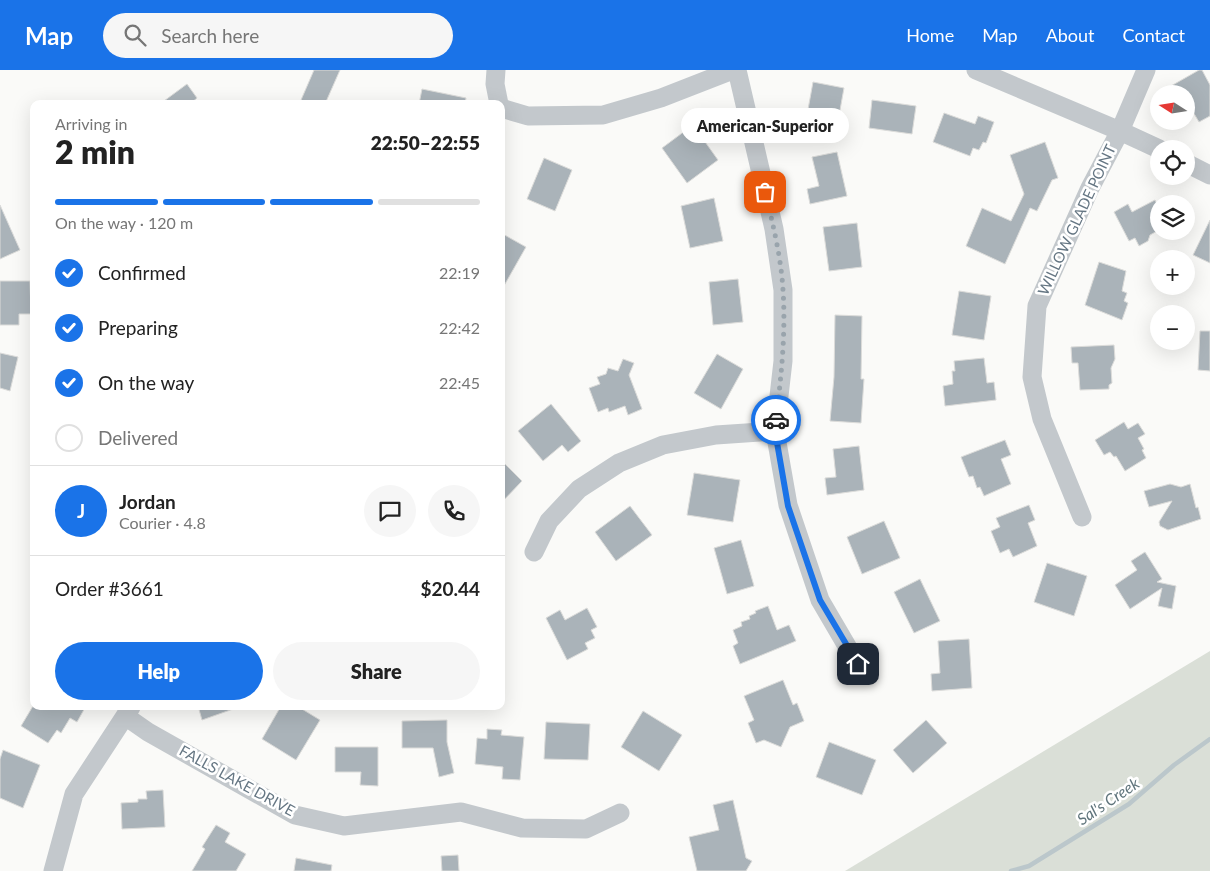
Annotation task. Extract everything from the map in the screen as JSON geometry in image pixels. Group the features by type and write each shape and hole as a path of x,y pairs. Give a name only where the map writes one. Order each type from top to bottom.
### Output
{"street":[{"path":"496,70 495,84 498,100"},
{"path":"505,109 528,116 603,115 661,98 735,70 774,229 783,290 783,361 775,431 788,506 820,600 858,664"},
{"path":"976,70 1120,130 1150,145"},
{"name":"WILLOW GLADE POINT","path":"1082,517 1042,419 1032,377 1037,306 1090,188 1120,130 1146,70"},
{"path":"1195,168 1210,175"},
{"path":"534,552 548,521 579,489 619,463 663,445 716,435 775,431"},
{"path":"53,871 74,794 128,711"},
{"name":"FALLS LAKE DRIVE","path":"128,711 148,732 295,815 344,826 461,812 522,828 586,829 620,813"}],"shaded area":[{"path":"1210,651 1210,871 845,871"}],"building":[{"path":"314,70 340,70 327,100 301,100"},
{"path":"1202,70 1210,85 1210,116 1199,122 1195,115 1195,85 1173,85"},
{"path":"813,82 844,88 836,132 805,126"},
{"path":"187,84 197,98 195,100 165,100"},
{"path":"422,89 466,98 466,100 420,100"},
{"path":"872,100 916,106 912,134 869,128"},
{"path":"944,113 975,124 978,116 994,122 986,143 983,142 979,150 973,148 970,156 933,142"},
{"path":"693,125 718,160 687,183 662,148"},
{"path":"1045,142 1058,178 1052,180 1037,211 1030,208 1005,264 966,246 982,208 1011,221 1024,194 1010,155"},
{"path":"837,152 847,196 810,204 807,189 819,186 812,157"},
{"path":"544,158 572,170 555,211 527,199"},
{"path":"714,198 723,241 690,248 681,206"},
{"path":"1150,203 1150,235 1148,241 1139,246 1135,238 1129,241 1114,212 1128,204 1132,212"},
{"path":"0,205 20,250 0,259"},
{"path":"1210,220 1210,263 1195,256 1195,251"},
{"path":"857,223 862,267 829,271 823,227"},
{"path":"505,235 526,247 505,284"},
{"path":"1099,262 1126,271 1122,291 1127,293 1124,301 1128,303 1122,320 1085,305"},
{"path":"738,279 743,322 713,325 709,282"},
{"path":"0,281 30,281 30,314 19,314 19,325 0,325"},
{"path":"959,291 991,296 984,340 952,335"},
{"path":"835,315 862,316 861,379 864,379 861,423 830,421 834,377"},
{"path":"1200,331 1210,331 1210,371 1198,370"},
{"path":"1114,345 1115,359 1111,368 1112,383 1109,385 1109,389 1080,390 1078,363 1072,363 1071,347"},
{"path":"0,353 18,357 10,391 0,388"},
{"path":"717,354 743,369 721,409 694,393"},
{"path":"984,358 987,383 994,382 996,400 945,406 943,386 953,384 952,371 955,371 954,361"},
{"path":"623,359 634,363 629,375 642,409 628,415 625,406 609,412 608,408 598,412 589,388 600,384 597,377 606,374 608,368 618,371"},
{"path":"551,404 581,441 568,452 562,445 543,461 518,431"},
{"path":"1124,422 1128,429 1138,423 1145,434 1138,438 1146,458 1125,471 1116,456 1114,457 1110,452 1104,455 1095,440"},
{"path":"1005,440 1011,455 1001,459 1011,484 984,496 980,487 977,488 973,476 969,477 961,457"},
{"path":"859,446 864,490 827,495 825,478 836,477 833,449"},
{"path":"505,464 522,481 505,499"},
{"path":"694,473 740,480 733,522 687,515"},
{"path":"1170,484 1181,487 1190,484 1201,519 1168,530 1160,526 1159,522 1172,501 1149,507 1144,491"},
{"path":"1029,505 1035,520 1028,523 1037,546 1013,557 1009,549 1000,553 991,531 1000,527 996,518"},
{"path":"630,506 652,535 616,561 595,532"},
{"path":"884,521 900,558 862,574 847,537"},
{"path":"741,540 754,586 727,594 714,548"},
{"path":"1145,552 1162,579 1157,582 1176,586 1172,609 1158,606 1162,588 1130,609 1115,585 1137,570 1131,561"},
{"path":"1047,563 1087,576 1074,616 1034,602"},
{"path":"920,579 940,621 914,633 894,592"},
{"path":"768,606 777,630 789,625 796,641 740,664 733,646 738,643 733,630 742,626 741,622 750,619 749,616 756,613 755,611"},
{"path":"587,608 597,627 591,630 595,638 585,643 588,649 567,660 546,618 560,610 565,620"},
{"path":"969,639 972,688 932,691 931,674 940,673 938,641"},
{"path":"783,680 793,705 797,703 804,721 790,727 781,747 764,740 756,743 748,723 754,720 744,696"},
{"path":"31,710 84,710 77,722 70,718 61,733 57,730 48,743 21,726"},
{"path":"199,710 230,710 202,720"},
{"path":"279,710 304,710 320,720 296,760 262,739"},
{"path":"643,711 682,735 659,771 621,747"},
{"path":"447,720 447,742 454,773 439,777 433,748 402,748 402,721"},
{"path":"926,720 947,743 913,773 893,750"},
{"path":"546,722 590,724 588,760 544,759"},
{"path":"487,729 502,730 501,735 524,737 520,780 502,779 503,767 475,764 477,738 487,739"},
{"path":"829,742 876,760 862,795 816,777"},
{"path":"335,747 378,747 378,786 360,785 361,772 335,772"},
{"path":"3,750 40,765 23,808 0,798 0,759"},
{"path":"163,790 165,827 122,829 121,803 138,802 138,799 147,799 146,791"},
{"path":"733,800 746,858 752,861 746,871 697,871 689,837 719,830 713,805"},
{"path":"216,825 230,833 225,842 246,854 236,871 192,871 205,849 202,847"},
{"path":"458,855 459,871 442,871 441,856"},
{"path":"296,858 332,865 331,871 294,871"}],"waterway":[{"name":"Sal's Creek","path":"1011,871 1029,866 1129,804 1174,765 1210,739"}],"way so far":[{"path":"765,192 774,229 783,290 783,361 776,420"}],"place":[{"name":"American-Superior","path":"765,192"}],"route":[{"path":"776,420 775,431 788,506 820,600 858,664"}]}
